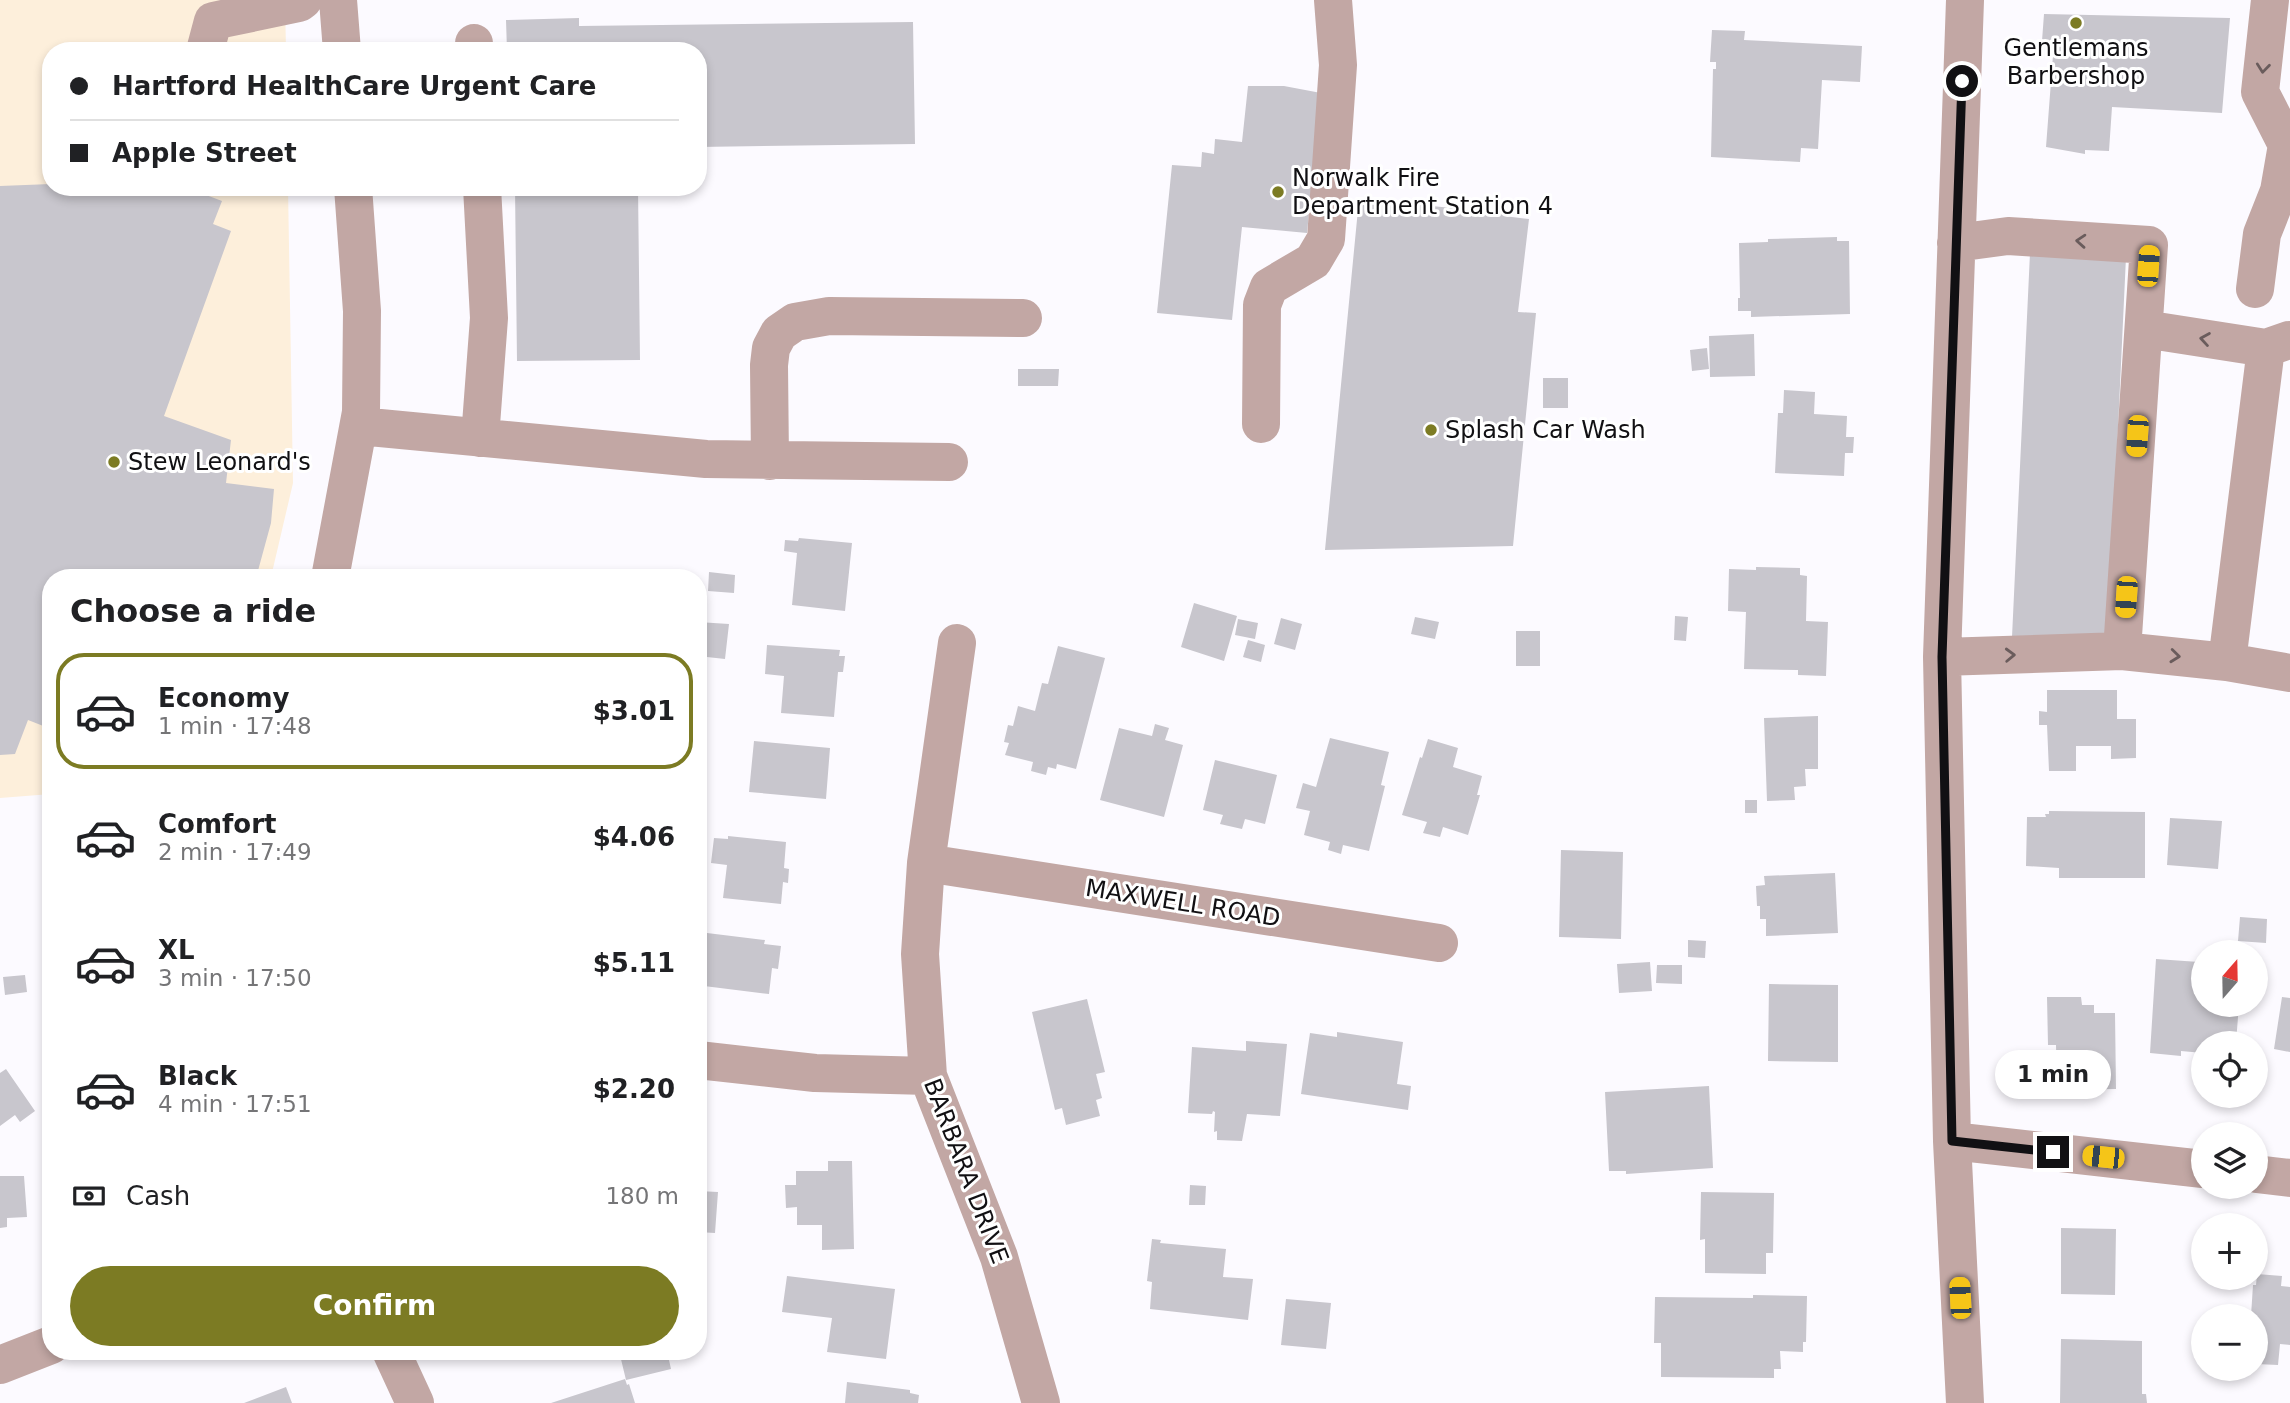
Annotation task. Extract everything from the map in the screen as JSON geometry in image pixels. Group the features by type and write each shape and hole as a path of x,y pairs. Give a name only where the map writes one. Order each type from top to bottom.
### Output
{"street":[{"path":"207,42 213,21 303,0"},
{"path":"338,0 341,42"},
{"path":"1261,424 1262,305 1269,287 1313,261 1326,239 1338,65 1333,0"},
{"path":"1965,0 1942,657 1952,1141 1965,1403"},
{"path":"2255,289 2262,234 2279,191 2289,145 2260,92 2270,0"},
{"path":"332,569 361,412 362,311 354,196"},
{"path":"480,438 489,318 482,196"},
{"path":"1956,243 2008,236 2149,245 2122,650"},
{"path":"770,461 771,348 779,333 795,322 829,316 1023,318"},
{"path":"2144,329 2278,344 2227,662"},
{"path":"359,426 706,459 949,462"},
{"name":"BARBARA DRIVE","path":"957,642 926,863 920,954 928,1076 999,1257 1041,1403"},
{"path":"1942,657 2122,650 2227,662 2290,673"},
{"name":"MAXWELL ROAD","path":"926,863 1440,943"},
{"path":"707,1061 814,1073 928,1076"},
{"path":"1952,1141 2191,1167"},
{"path":"2268,1175 2290,1178"},
{"path":"0,1365 42,1349"},
{"path":"395,1360 415,1403"}],"shaded area":[{"name":"Stew Leonard's","path":"0,0 285,0 286,42 42,42 42,196 288,196 293,483 273,569 42,569 42,795 0,798"}],"building":[{"path":"2044,14 2230,18 2222,113 2112,107 2109,151 2085,150 2085,154 2046,147 2054,42 2042,41"},
{"path":"579,18 579,26 913,22 915,144 707,147 707,42 507,42 506,20"},
{"path":"1712,30 1745,31 1744,40 1862,46 1860,82 1822,80 1818,149 1801,148 1800,162 1711,157 1713,69 1716,69 1716,62 1710,62"},
{"path":"1248,86 1284,86 1321,93 1307,233 1242,227 1232,320 1157,313 1172,165 1201,167 1202,152 1214,154 1215,139 1242,142"},
{"name":"Stew Leonard's","path":"42,184 42,196 209,196 222,201 213,224 231,231 164,416 231,440 226,483 274,489 271,523 258,569 42,569 42,725 28,720 15,754 0,755 0,186"},
{"path":"515,196 638,196 640,360 517,361"},
{"name":"Splash Car Wash","path":"1359,199 1504,213 1504,216 1529,219 1518,312 1536,313 1513,546 1325,550"},
{"path":"1837,237 1837,241 1849,241 1850,314 1751,317 1751,311 1738,311 1739,243 1768,242 1768,239"},
{"path":"2030,253 2126,257 2108,642 2012,637"},
{"path":"1754,334 1755,376 1710,377 1709,336"},
{"path":"1707,348 1709,369 1692,371 1690,350"},
{"path":"1018,369 1059,369 1058,386 1018,386"},
{"path":"1543,378 1568,378 1568,408 1543,408"},
{"path":"1784,390 1815,392 1814,414 1847,416 1846,437 1854,437 1853,453 1845,453 1844,476 1775,473 1778,413 1783,413"},
{"path":"799,538 852,543 845,611 792,605 797,553 784,551 785,540 798,541"},
{"path":"1756,567 1800,568 1800,575 1807,576 1806,621 1828,622 1826,676 1798,675 1798,670 1744,669 1746,612 1728,611 1729,569 1756,570"},
{"path":"709,572 735,575 734,593 708,591"},
{"path":"1194,603 1237,616 1224,661 1181,647"},
{"path":"1675,616 1688,617 1686,641 1674,640"},
{"path":"1415,617 1439,622 1435,639 1411,634"},
{"path":"1281,618 1302,624 1295,650 1274,644"},
{"path":"1238,619 1258,623 1255,639 1235,635"},
{"path":"707,623 729,624 725,659 707,657"},
{"path":"1516,631 1540,631 1540,666 1516,666"},
{"path":"1248,640 1265,645 1261,662 1243,657"},
{"path":"767,645 840,650 839,656 845,656 843,672 838,672 834,717 781,713 784,676 765,674"},
{"path":"1058,646 1105,658 1076,769 1057,764 1056,769 1048,767 1046,775 1031,771 1033,762 1005,755 1009,743 1004,742 1008,725 1013,726 1018,706 1035,711 1042,683 1048,684"},
{"path":"2047,690 2117,690 2117,719 2136,719 2136,758 2111,759 2111,746 2076,746 2076,771 2049,771 2047,725 2039,725 2039,711 2047,712"},
{"path":"1818,716 1818,769 1805,769 1806,786 1794,787 1795,800 1767,801 1764,718"},
{"path":"1155,724 1169,728 1165,740 1183,745 1164,817 1100,800 1119,728 1152,736"},
{"path":"1330,738 1389,752 1381,785 1385,786 1369,851 1343,845 1341,854 1328,850 1330,842 1304,835 1310,811 1296,808 1303,783 1316,787"},
{"path":"1428,739 1458,748 1453,767 1482,776 1477,795 1480,795 1468,835 1443,827 1440,837 1423,833 1427,822 1402,815"},
{"path":"754,741 830,748 826,799 749,792"},
{"path":"1215,760 1277,775 1265,824 1245,819 1242,829 1220,824 1223,815 1203,810"},
{"path":"1745,800 1757,800 1757,813 1745,813"},
{"path":"2049,811 2145,812 2145,878 2059,878 2059,868 2026,866 2027,817 2046,817 2045,814 2049,814"},
{"path":"2170,818 2222,821 2218,869 2167,865"},
{"path":"728,836 786,842 784,868 789,869 788,883 783,882 781,904 723,898 727,865 711,863 714,838 728,839"},
{"path":"1561,850 1623,852 1621,939 1559,937"},
{"path":"1835,873 1838,933 1766,936 1766,919 1760,919 1756,886 1765,885 1764,876"},
{"path":"2240,917 2267,919 2266,940 2238,940"},
{"path":"707,933 765,940 764,944 781,946 778,969 772,968 769,994 707,986"},
{"path":"1688,940 1706,941 1705,958 1688,957"},
{"path":"2156,959 2191,961 2191,1017 2238,1017 2237,1031 2191,1031 2191,1052 2181,1051 2181,1056 2150,1053"},
{"path":"1650,962 1652,991 1619,993 1617,964"},
{"path":"1657,965 1682,965 1682,984 1656,983"},
{"path":"25,975 27,992 5,995 3,977"},
{"path":"1769,984 1838,985 1838,1062 1768,1061"},
{"path":"2047,997 2081,997 2082,1005 2094,1005 2094,1013 2115,1013 2116,1089 2057,1090 2056,1045 2048,1045"},
{"path":"2282,997 2290,998 2290,1052 2274,1049"},
{"path":"1087,999 1105,1072 1096,1074 1102,1098 1096,1100 1100,1116 1066,1125 1062,1108 1055,1110 1032,1012"},
{"path":"1337,1032 1403,1042 1397,1084 1411,1086 1408,1110 1301,1094 1310,1033 1337,1037"},
{"path":"1246,1041 1287,1044 1280,1116 1247,1114 1242,1141 1217,1140 1217,1131 1214,1132 1215,1112 1188,1113 1192,1047 1246,1051"},
{"path":"6,1069 35,1111 20,1122 15,1115 0,1126 0,1073"},
{"path":"1709,1086 1713,1168 1626,1174 1626,1171 1609,1171 1605,1092"},
{"path":"828,1161 852,1161 854,1249 822,1250 822,1225 797,1225 797,1207 786,1208 785,1185 796,1185 796,1171 828,1171"},
{"path":"0,1176 24,1176 27,1217 7,1218 7,1227 0,1228"},
{"path":"1190,1185 1206,1186 1205,1205 1189,1205"},
{"path":"707,1191 718,1192 715,1233 707,1233"},
{"path":"1701,1192 1774,1193 1773,1253 1766,1253 1766,1274 1705,1273 1705,1239 1700,1240"},
{"path":"2061,1228 2116,1229 2115,1295 2061,1294"},
{"path":"1152,1239 1161,1240 1160,1243 1226,1249 1223,1277 1253,1279 1248,1320 1150,1309 1152,1282 1147,1281"},
{"path":"2268,1275 2282,1276 2281,1286 2290,1287 2290,1345 2280,1344 2278,1365 2268,1365 2268,1304 2252,1304 2253,1290 2268,1290"},
{"path":"787,1276 895,1289 886,1359 827,1352 832,1318 782,1312"},
{"path":"1753,1295 1807,1296 1806,1342 1803,1342 1803,1352 1780,1351 1781,1369 1774,1369 1774,1378 1661,1377 1661,1343 1654,1343 1655,1297 1753,1298"},
{"path":"1286,1299 1331,1303 1326,1349 1281,1345"},
{"path":"2061,1339 2142,1341 2142,1394 2146,1394 2147,1403 2060,1403"},
{"path":"621,1360 669,1360 671,1369 626,1380"},
{"path":"625,1379 635,1403 551,1403"},
{"path":"847,1382 910,1390 910,1393 919,1395 918,1403 845,1403"},
{"path":"286,1387 292,1403 244,1403"}],"place":[{"name":"Gentlemans Barbershop","path":"2076,23"},
{"name":"Norwalk Fire Department Station 4","path":"1278,192"},
{"name":"Splash Car Wash","path":"1431,430"},
{"name":"Stew Leonard's","path":"114,462"}],"route":[{"path":"1962,81 1942,657 1952,1141 2053,1152"}]}
